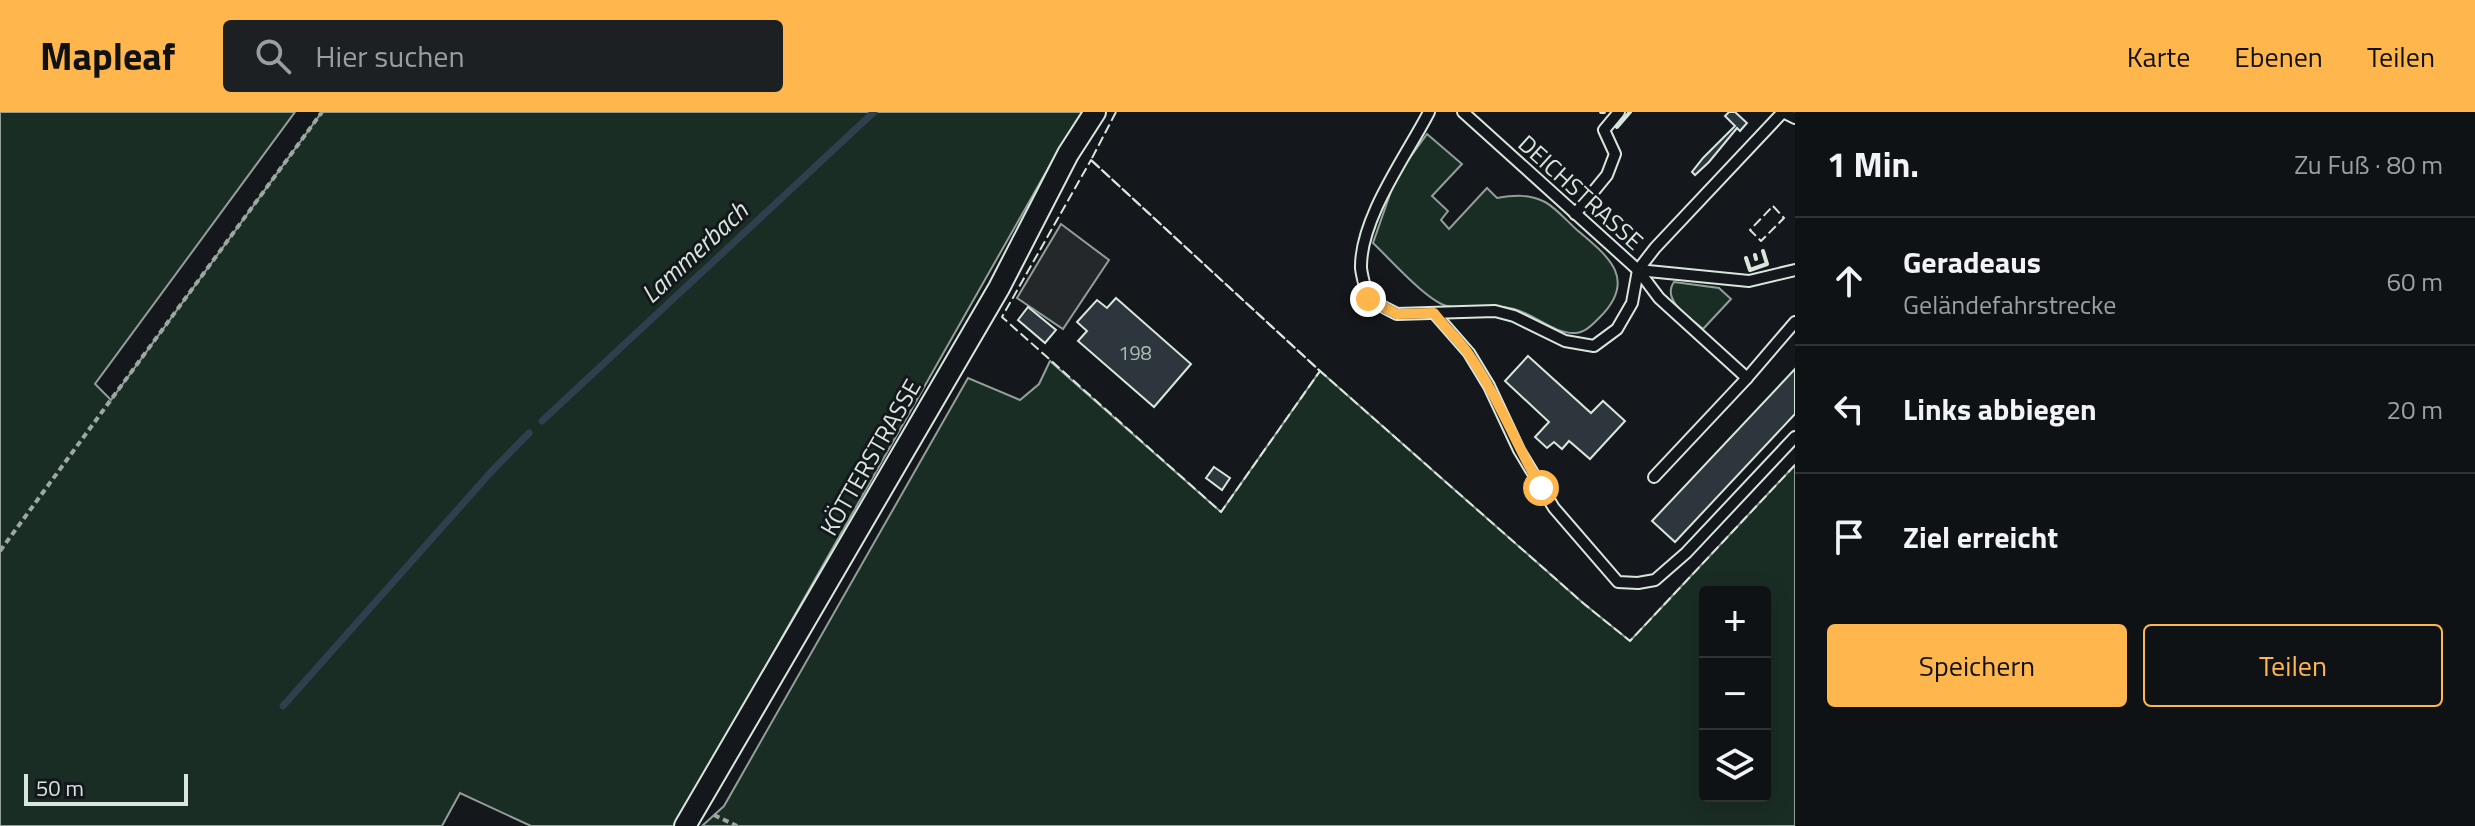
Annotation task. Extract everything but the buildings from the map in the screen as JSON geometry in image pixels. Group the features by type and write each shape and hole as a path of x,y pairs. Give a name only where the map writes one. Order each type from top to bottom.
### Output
{"street":[{"name":"KÖTTERSTRASSE","path":"685,826 999,288 1068,154 1095,112"}],"lane":[{"path":"1429,112 1391,176 1366,238 1361,268 1368,299 1397,314 1495,311 1514,316 1565,341 1594,346 1617,329 1632,303 1638,270 1655,248 1783,112 1795,118"},
{"name":"DEICHSTRASSE","path":"1463,112 1638,270 1659,298 1747,378"},
{"path":"1575,214 1607,175 1615,154 1604,130 1619,112"},
{"path":"1638,270 1749,281 1795,270"},
{"path":"1434,313 1469,353 1489,386 1519,450 1554,508 1618,582 1655,580 1686,553 1795,437"},
{"path":"1654,477 1795,322"}],"path":[{"path":"0,551 322,112"}],"green space":[{"path":"0,112 295,112 95,384 111,400 322,112 1083,112 675,826 531,826 460,793 442,826 0,826"},
{"path":"1427,134 1462,164 1432,196 1448,211 1441,220 1449,229 1487,188 1497,198 1521,196 1545,202 1608,259 1618,280 1617,291 1592,325 1579,333 1567,332 1514,309 1447,306 1419,288 1373,243 1396,177"},
{"path":"1674,282 1719,288 1731,299 1703,329 1674,302 1671,289"},
{"path":"1050,361 1221,512 1320,371 1630,641 1795,465 1795,826 702,826 724,806 968,378 1020,400 1039,384"}],"shaded area":[{"path":"1061,224 1109,260 1063,329 1017,298"}],"waterway":[{"name":"Lammerbach","path":"542,421 874,112"},
{"name":"Lammerbach","path":"283,706 529,433"}],"fence":[{"path":"1116,112 1091,160 1320,371 1630,641 1795,465"},
{"path":"1091,160 1320,371 1221,512 1002,317 1091,160"},
{"path":"1773,206 1784,218 1761,241 1750,230 1773,206"}],"wall":[{"path":"1617,127 1630,112"},
{"path":"1746,258 1750,270 1767,264 1763,251"},
{"path":"1755,255 1756,259"}],"route":[{"path":"1368,299 1397,314 1434,313 1469,353 1541,488"}]}
